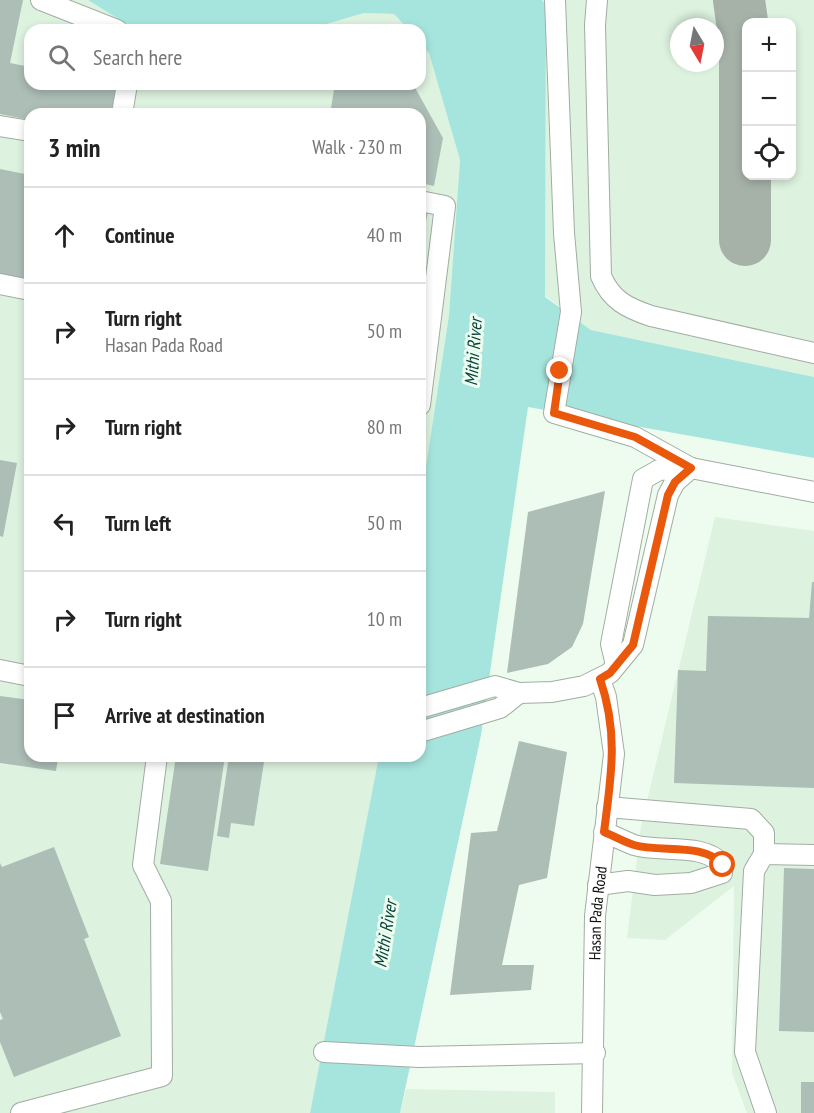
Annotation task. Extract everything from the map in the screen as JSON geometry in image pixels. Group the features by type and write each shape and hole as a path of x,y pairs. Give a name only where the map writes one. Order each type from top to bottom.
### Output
{"street":[{"path":"42,0 102,24"},
{"path":"555,0 564,233 571,312 554,413 635,437 691,468"},
{"path":"597,0 595,25 601,276 606,289 625,307 651,316 814,353"},
{"path":"123,108 126,90"},
{"path":"0,126 24,130"},
{"path":"426,202 445,206 426,357"},
{"path":"0,284 24,289"},
{"path":"426,706 495,686 519,693 552,692 600,679 610,673 633,645 668,495 675,482 691,468"},
{"path":"616,665 611,644 643,479 659,470 691,468 814,492"},
{"path":"0,670 24,675"},
{"name":"Hasan Pada Road","path":"592,1113 595,1053 595,916 614,754 606,698 600,679"},
{"path":"426,730 500,708 519,693"},
{"path":"21,1113 162,1076 161,901 143,865 156,762"},
{"path":"608,807 751,819 764,833 759,863 745,1052 766,1113"},
{"path":"598,885 628,881 655,885 691,883 722,873 723,865 718,859 700,853 636,845 604,832"},
{"path":"723,865 759,863 814,855"},
{"path":"324,1052 419,1057 595,1053"}],"shaded area":[{"path":"0,0 88,0 126,24 24,24 24,90 426,90 426,50 429,53 460,160 449,315 426,466 426,108 24,108 24,762 378,762 310,1113 0,1113"},
{"path":"542,0 814,0 814,377 591,330 545,296 546,6"},
{"path":"364,13 394,14 403,24 326,24"},
{"path":"715,517 814,531 814,1113 747,1113 732,1073 734,886 665,940 627,938 641,826"},
{"path":"406,1089 555,1092 555,1113 400,1113"}],"water":[{"name":"Mithi River","path":"88,0 542,0 546,6 545,297 591,330 814,377 814,458 528,407 481,735 400,1113 310,1113 378,762 426,762 426,466 449,315 460,160 429,53 426,50 426,24 403,24 394,14 364,13 326,24 126,24"}],"building":[{"path":"0,0 23,0 10,63 24,66 24,90 116,90 112,108 24,108 24,119 0,114"},
{"path":"334,90 416,90 443,138 434,186 426,184 426,108 331,108"},
{"path":"0,169 24,174 24,281 0,276"},
{"path":"0,460 17,463 3,537 0,536"},
{"path":"605,491 583,624 572,647 548,664 507,673 528,512"},
{"path":"812,582 814,582 814,788 674,783 678,670 706,671 708,616 809,618"},
{"path":"0,696 24,699 24,762 57,762 56,771 0,763"},
{"path":"519,741 567,752 547,878 519,885 502,965 534,965 531,990 450,995 471,833 497,831"},
{"path":"175,762 224,762 208,871 160,864"},
{"path":"228,762 264,762 254,826 231,823 229,838 217,836"},
{"path":"54,847 89,937 84,939 121,1036 14,1077 0,1042 0,1020 3,1019 0,1012 0,863 2,867"},
{"path":"784,868 814,869 814,1032 779,1031"},
{"path":"801,1082 814,1082 814,1113 801,1113"}],"taxiway":[{"path":"739,0 745,43 745,240"}],"route":[{"path":"560,371 554,413 635,437 691,468 675,482 668,495 633,645 610,673 600,679 606,698 614,754 604,832 636,845 711,856 723,865"}]}
